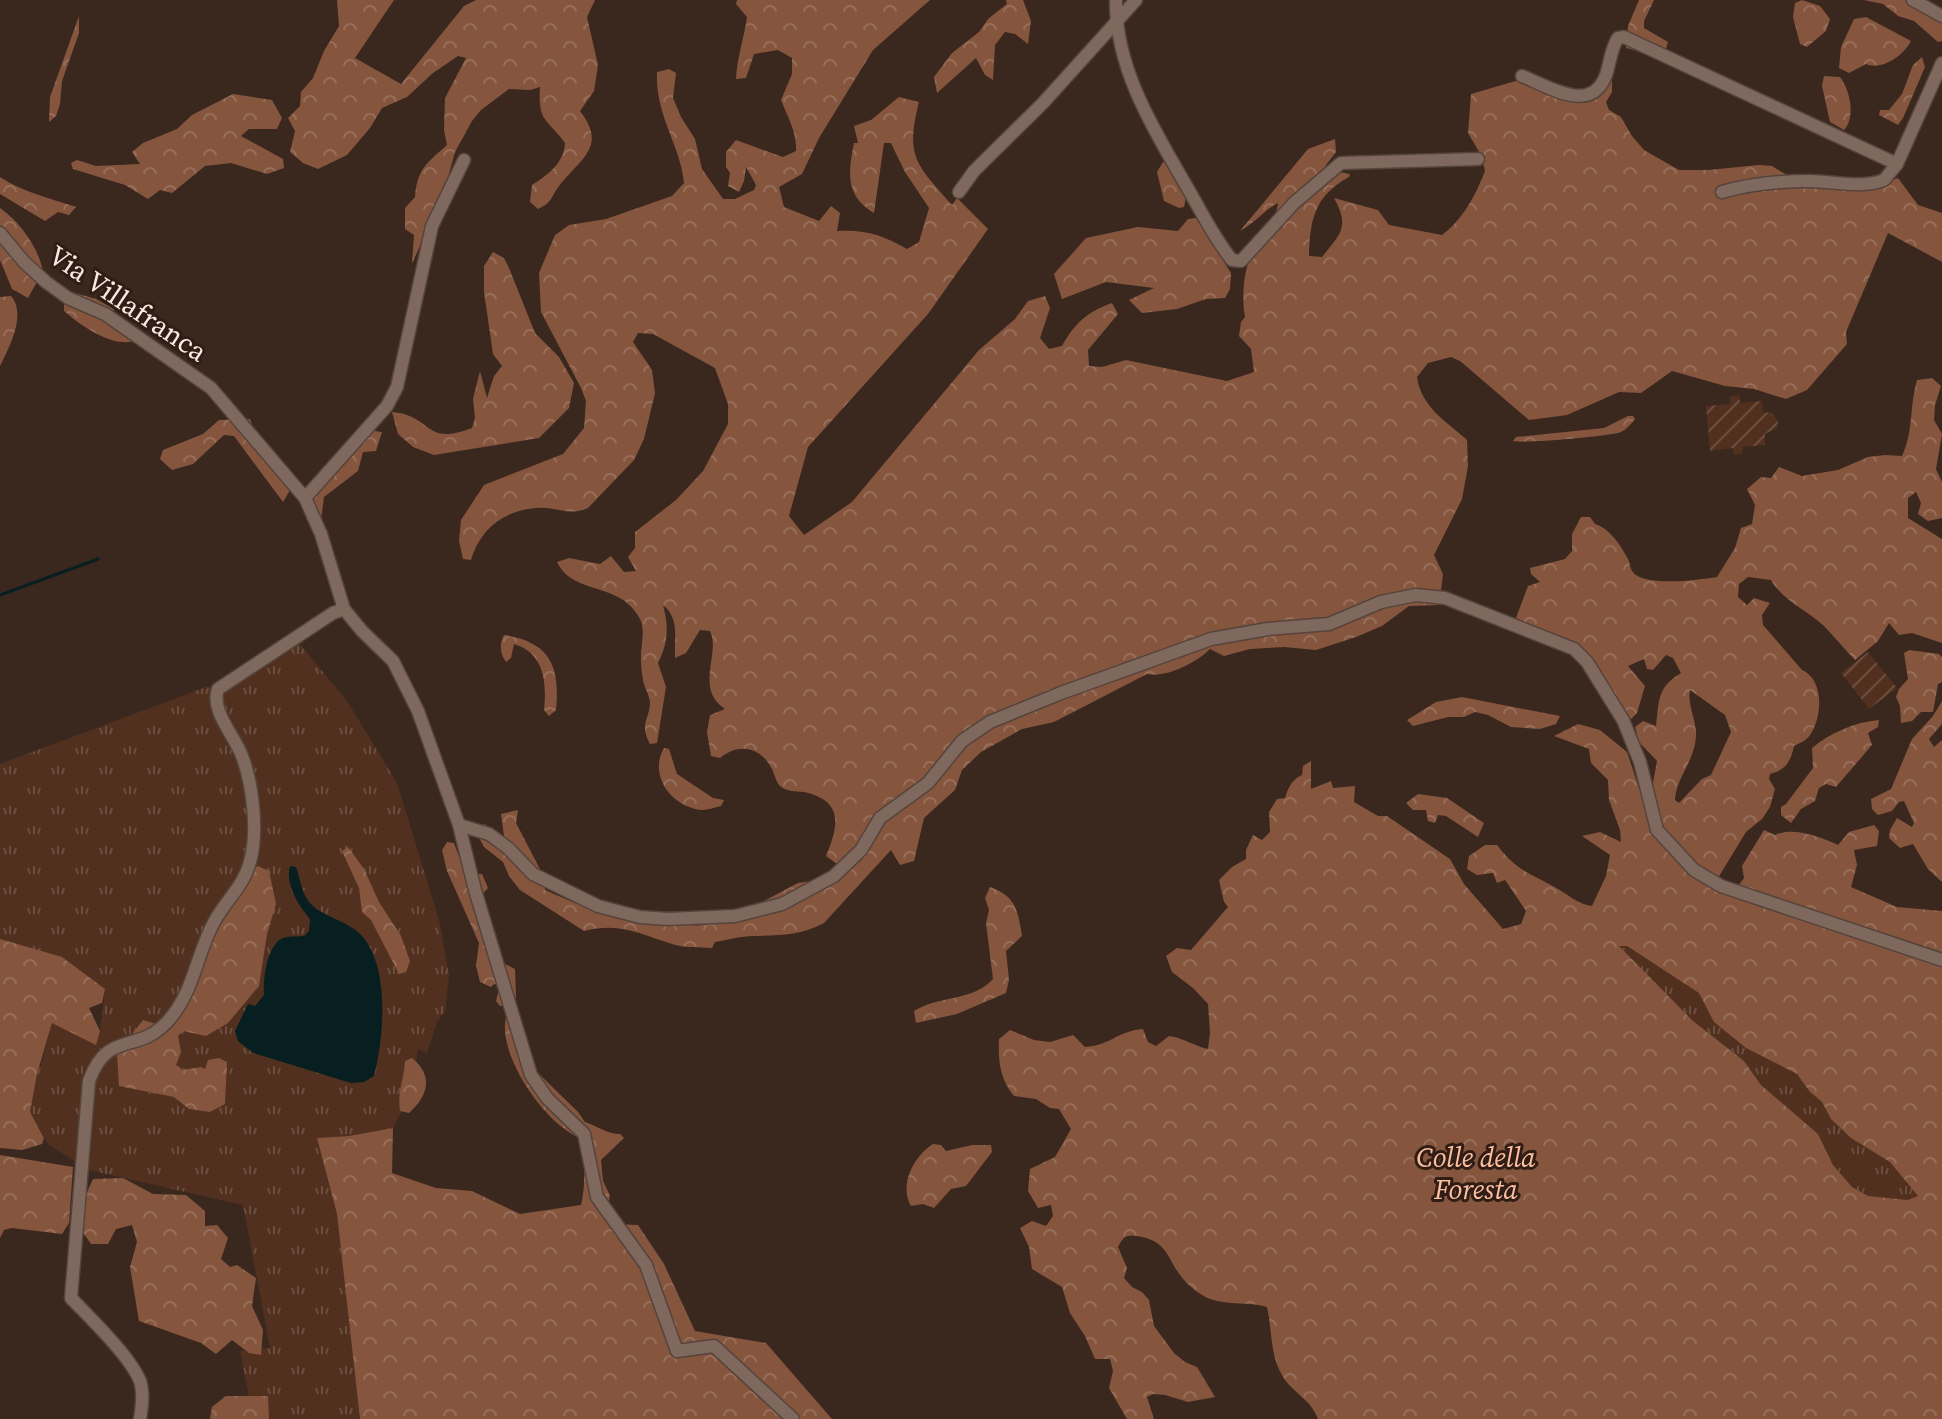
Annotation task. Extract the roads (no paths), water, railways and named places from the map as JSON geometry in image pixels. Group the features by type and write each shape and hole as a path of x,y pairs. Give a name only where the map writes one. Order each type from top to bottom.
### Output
{"street":[{"path":"1116,0 1116,23 1137,94 1162,147 1232,260 1241,261 1294,203 1341,163 1478,159"},
{"path":"959,192 974,171 1043,103 1136,0"},
{"path":"1913,0 1942,16"},
{"path":"1522,76 1581,98 1589,96 1604,79 1614,44 1618,38 1624,37 1897,164"},
{"path":"1722,192 1742,186 1784,182 1876,183 1890,175 1942,63"},
{"path":"305,498 387,406 397,387 432,226 464,160"},
{"name":"Via Villafranca","path":"0,233 46,282 68,298 105,314 211,388 305,498 321,534 344,609 393,661 418,711 459,825 475,890 531,1075 547,1098 584,1134 597,1197 646,1265 677,1351 714,1346 793,1419"},
{"path":"459,825 489,834 508,848 533,874 598,906 640,917 735,916 782,904 834,876 861,850 880,818 928,783 962,741 990,722 1211,639 1268,629 1329,624 1381,602 1416,595 1445,598 1574,649 1587,662 1628,734 1644,774 1657,830 1694,870 1721,886 1942,960"},
{"path":"140,1419 143,1398 140,1382 130,1365 71,1298 89,1081 103,1054 115,1046 156,1034 171,1018 186,995 213,923 249,868 253,830 252,792 241,753 217,705 218,689 333,613 344,609"}],"water":[{"path":"290,866 296,867 309,902 357,931 371,950 377,966 382,1003 380,1042 374,1076 364,1082 351,1083 253,1053 238,1041 235,1031 248,1004 255,1006 264,995 266,967 273,947 283,938 304,936 309,931 310,919 291,887"}],"waterway":[{"path":"0,595 98,559"}],"park label":[{"name":"Colle della Foresta","path":"1476,1173"}]}
